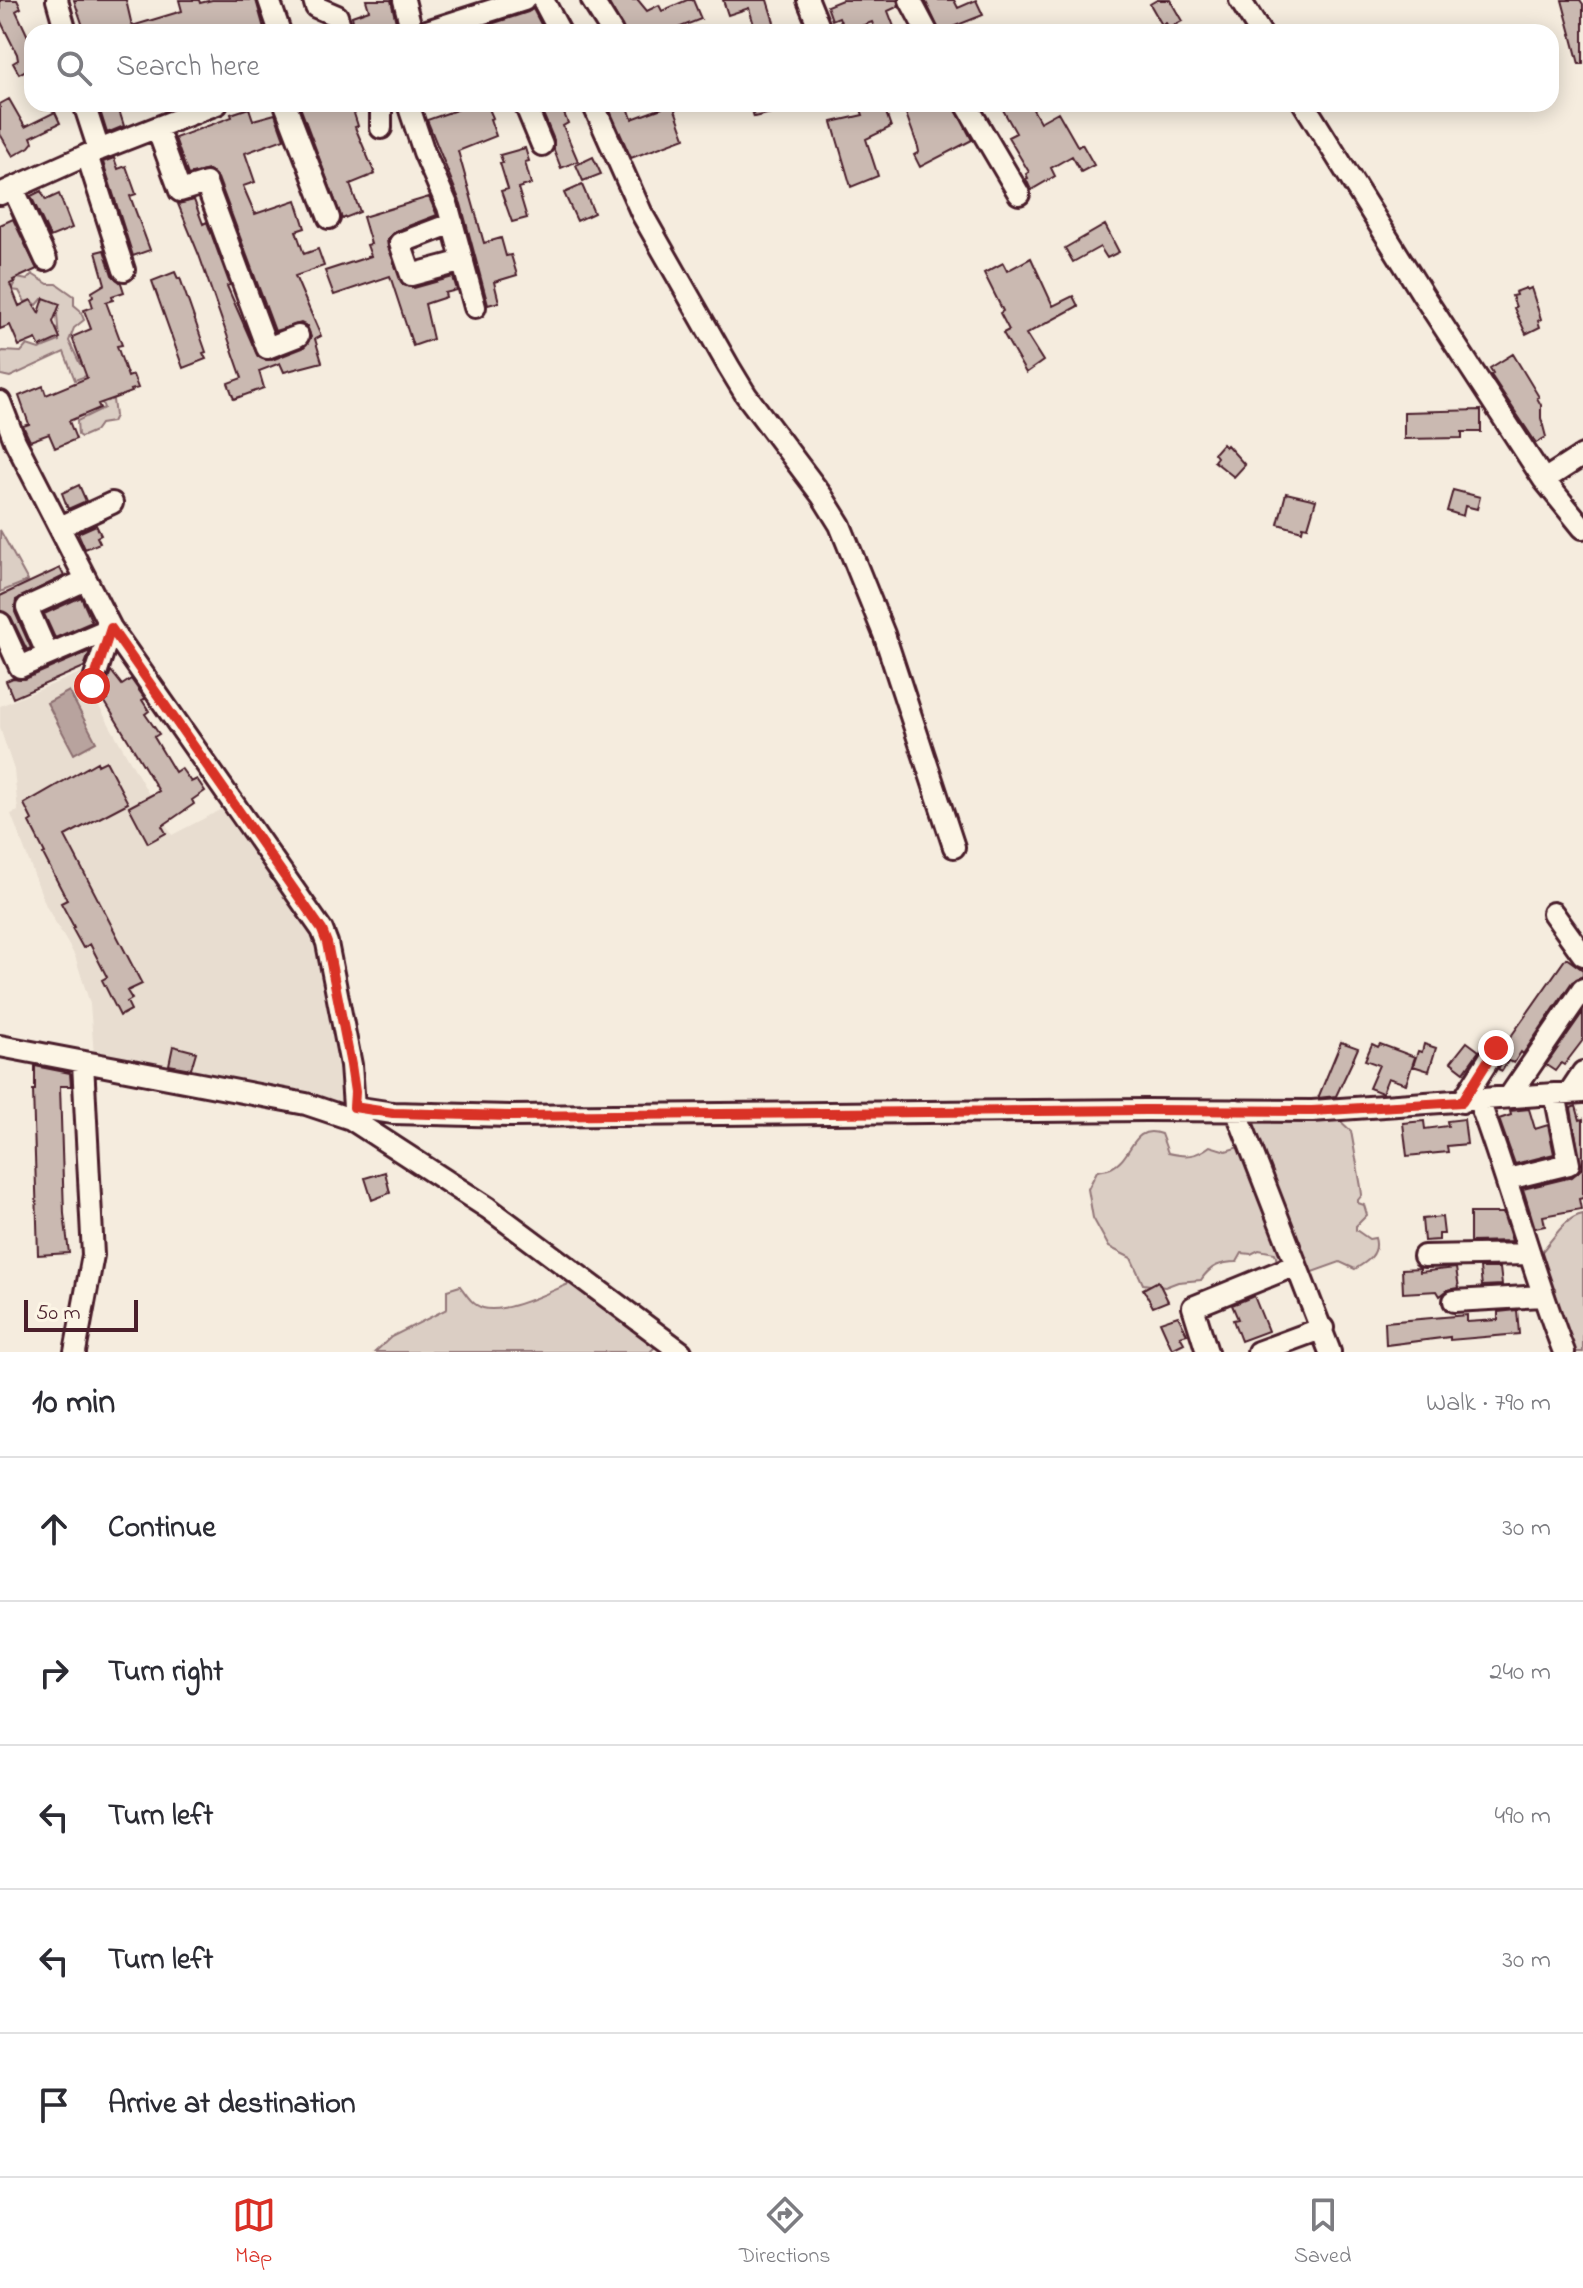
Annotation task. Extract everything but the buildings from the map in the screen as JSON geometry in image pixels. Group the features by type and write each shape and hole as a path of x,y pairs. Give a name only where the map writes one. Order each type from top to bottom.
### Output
{"street":[{"path":"57,0 64,24"},
{"path":"269,0 277,24"},
{"path":"314,0 316,7 337,16 340,24"},
{"path":"404,0 410,24"},
{"path":"465,24 486,12 524,0"},
{"path":"543,0 556,24"},
{"path":"592,0 607,24"},
{"path":"808,0 818,24"},
{"path":"910,0 923,24"},
{"path":"1240,0 1255,24"},
{"path":"486,12 491,24"},
{"path":"85,112 124,270"},
{"path":"46,260 6,191 157,128 183,112"},
{"path":"288,112 329,218"},
{"path":"381,112 381,128"},
{"path":"411,112 453,223 475,307"},
{"path":"528,112 542,145"},
{"path":"597,112 642,214 729,367 840,525 884,634 954,847"},
{"path":"971,112 1019,194"},
{"path":"1309,112 1423,295 1544,480 1583,528"},
{"path":"157,128 180,191 206,183 267,348 298,336"},
{"path":"453,223 401,240 400,243 411,275 463,261"},
{"path":"0,402 8,445 60,527 111,628 322,930 351,1065 355,1092 352,1113"},
{"path":"1544,480 1583,455"},
{"path":"60,527 112,503"},
{"path":"48,655 27,607 86,580"},
{"path":"0,623 20,667 111,628"},
{"path":"92,686 111,628"},
{"path":"1553,913 1583,955"},
{"path":"1509,1097 1583,989"},
{"path":"0,1046 352,1113 510,1116 1312,1111 1569,1093"},
{"path":"1471,1102 1496,1048"},
{"path":"75,1352 93,1255 83,1063"},
{"path":"1508,1179 1569,1164 1569,1093 1583,1072"},
{"path":"1471,1102 1508,1179 1542,1296 1564,1352"},
{"path":"1236,1110 1330,1352"},
{"path":"352,1113 488,1208 681,1352"},
{"path":"1424,1256 1530,1254"},
{"path":"1207,1352 1193,1307 1296,1265"},
{"path":"1454,1301 1542,1296"},
{"path":"1258,1352 1323,1328"}],"shaded area":[{"path":"32,274 48,284 57,284 74,296 74,305 84,320 74,328 69,341 80,364 87,364 109,399 113,400 115,416 112,422 100,424 95,431 81,437 78,435 77,421 104,408 91,374 75,380 64,352 10,377 1,375 0,353 3,351 21,352 27,345 39,349 59,341 59,305 42,299 37,305 31,300 25,302 19,291 11,290 17,278 27,280"},
{"path":"0,530 28,581 0,592"},
{"path":"80,673 172,835 228,806 312,932 346,1090 344,1103 94,1055 90,1004 75,956 46,906 11,814 18,811 14,770 0,728 0,706"},
{"path":"69,691 96,742 74,754 47,703"},
{"path":"1280,1118 1337,1118 1351,1131 1362,1195 1358,1203 1364,1205 1367,1215 1356,1230 1369,1239 1375,1238 1376,1249 1371,1257 1355,1269 1340,1262 1304,1275 1278,1266 1275,1253 1259,1250 1251,1254 1242,1253 1237,1262 1216,1266 1201,1280 1178,1282 1165,1287 1143,1284 1131,1258 1109,1247 1093,1218 1088,1189 1097,1171 1118,1164 1144,1133 1161,1134 1168,1153 1190,1155 1210,1146 1226,1151 1239,1147 1251,1123"},
{"path":"1583,1214 1583,1352 1560,1352 1555,1289 1539,1284 1536,1258 1563,1226"},
{"path":"571,1283 632,1323 655,1347 650,1352 375,1352 391,1337 447,1309 447,1290 460,1286 476,1304 492,1309 527,1301"}],"route":[{"path":"92,686 111,628 322,930 351,1065 354,1107 393,1113 510,1116 1312,1111 1462,1102 1496,1048"}]}
